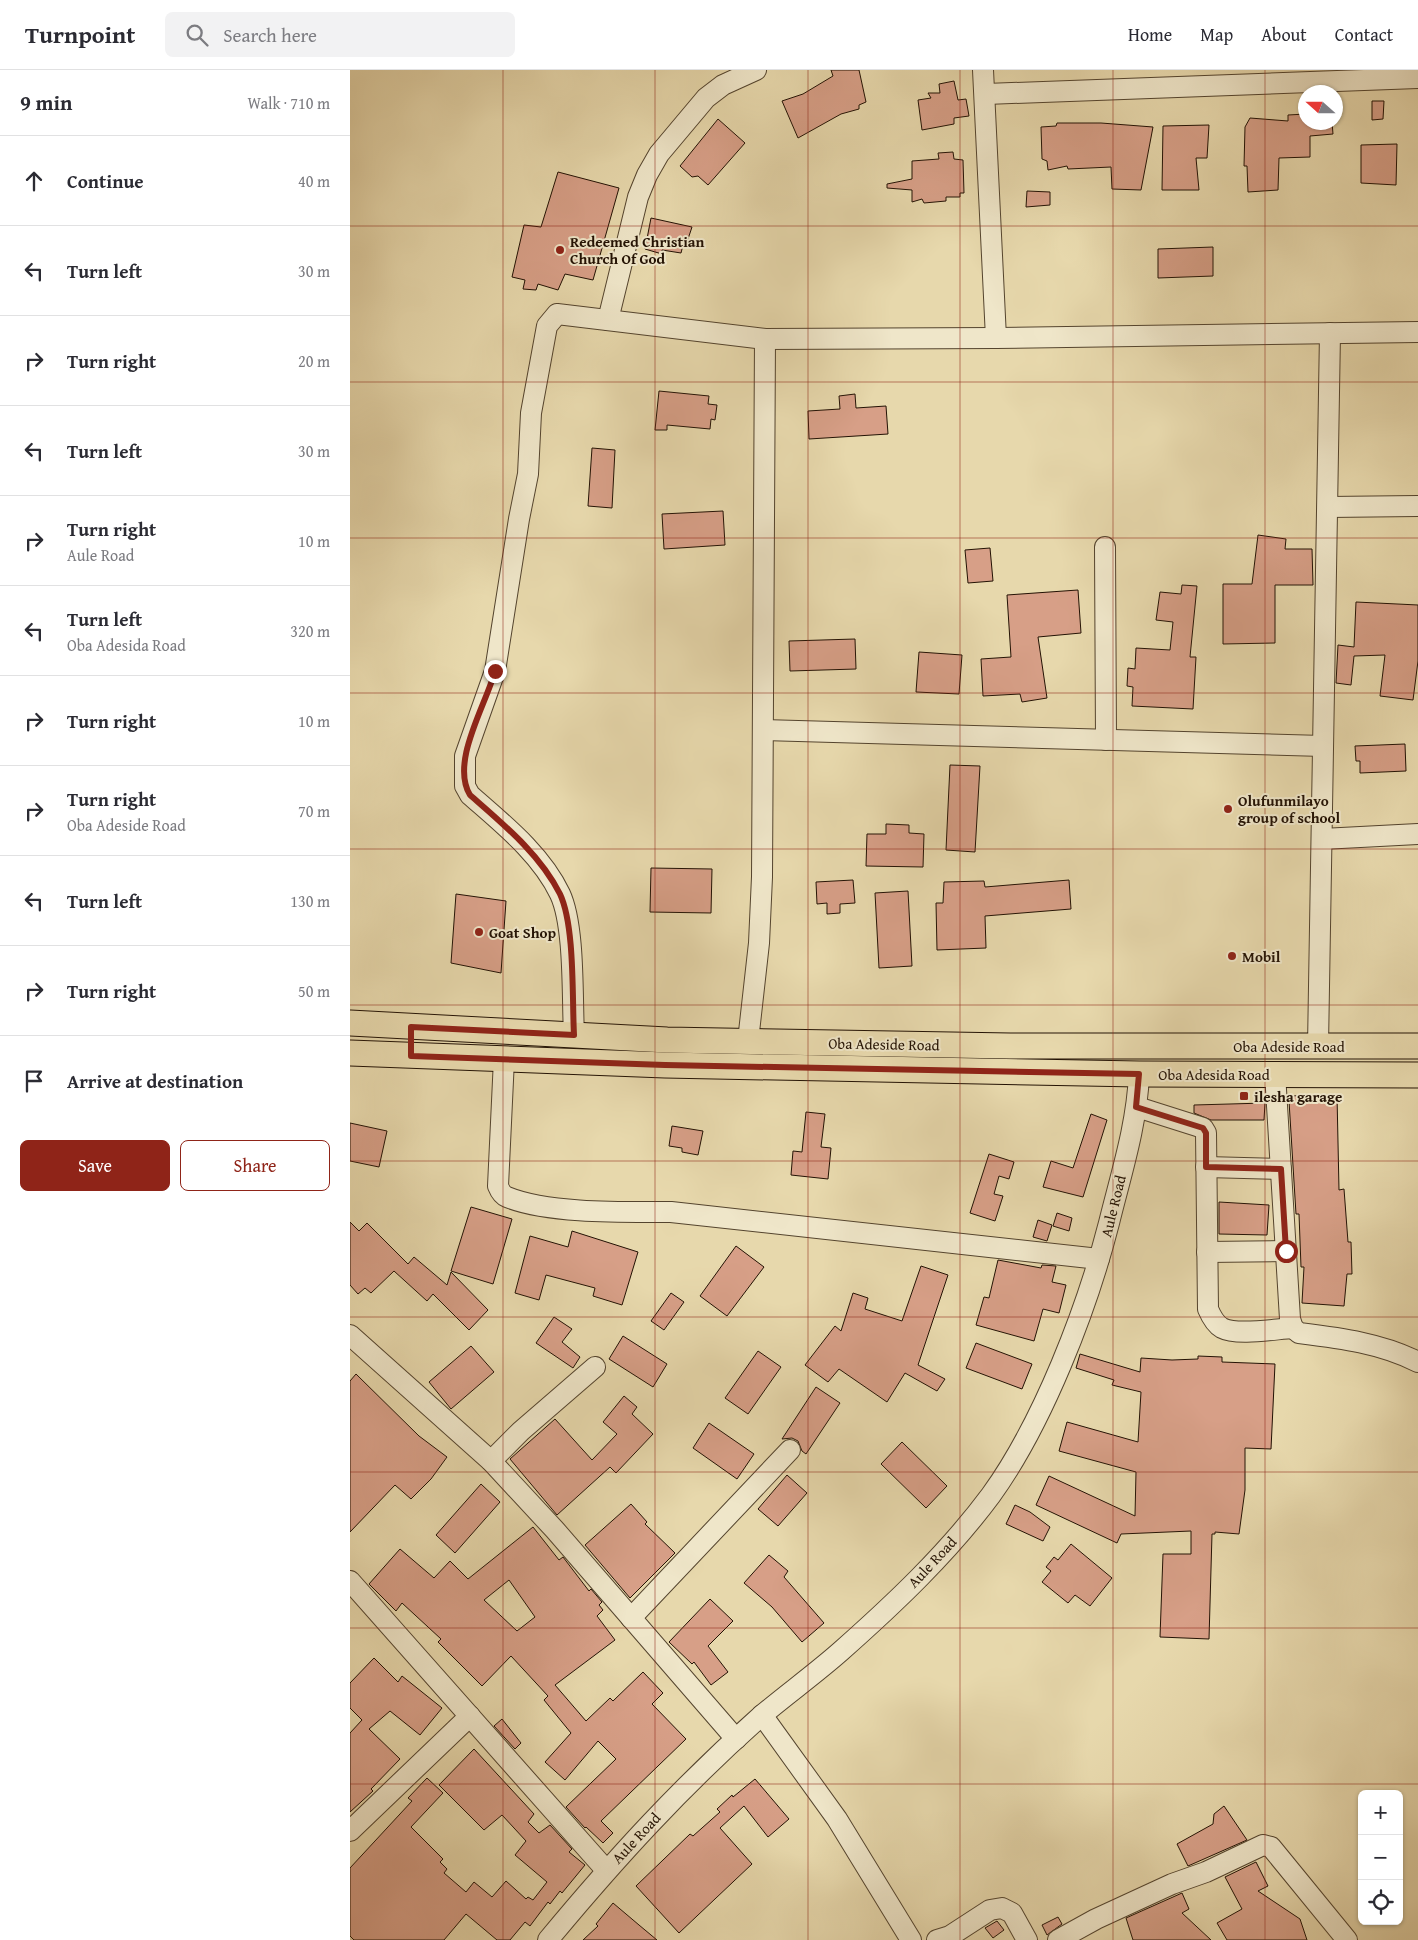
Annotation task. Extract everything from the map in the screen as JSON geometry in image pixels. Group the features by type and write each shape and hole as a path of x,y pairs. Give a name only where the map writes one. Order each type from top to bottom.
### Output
{"main road":[{"name":"Oba Adeside Road","path":"350,1023 574,1035 748,1041 1010,1046 1418,1046"},
{"path":"411,1027 411,1056"},
{"name":"Oba Adesida Road","path":"350,1053 504,1059 1139,1074 1418,1075"}],"street":[{"path":"608,320 638,197 655,161 706,98 722,85 756,70"},
{"path":"983,70 986,94 996,338"},
{"path":"986,94 1418,78"},
{"path":"574,1035 568,922 560,894 531,851 470,795 465,786 463,775 465,756 495,671 528,474 531,413 547,326 557,314 765,339 1418,332"},
{"path":"1318,1046 1330,333"},
{"path":"748,1041 759,942 762,886 765,339"},
{"path":"1328,507 1418,506"},
{"path":"1105,547 1106,740"},
{"path":"764,730 1323,746"},
{"path":"1322,839 1418,834"},
{"path":"504,1059 498,1186 501,1193 506,1197 543,1206 612,1212 671,1212 1099,1259"},
{"name":"Aule Road","path":"548,1940 606,1870 670,1801 762,1715 840,1652 938,1559 991,1494 1033,1425 1060,1363 1099,1259 1136,1107 1139,1074"},
{"path":"1275,1074 1290,1319 1293,1328 1298,1333 1357,1341 1406,1355 1418,1362"},
{"path":"1136,1107 1203,1128 1206,1133 1208,1309 1213,1319 1221,1328 1233,1331 1293,1328"},
{"path":"1206,1167 1281,1169"},
{"path":"1207,1252 1286,1251"},
{"path":"350,1335 491,1461 736,1739"},
{"path":"491,1461 595,1367"},
{"path":"631,1618 790,1450"},
{"path":"350,1581 606,1870"},
{"path":"762,1715 837,1819 911,1940"},
{"path":"350,1831 470,1716"},
{"path":"1058,1940 1096,1919 1172,1884 1206,1872 1263,1844 1271,1848 1346,1940"},
{"path":"937,1940 950,1936 990,1910 1002,1908 1012,1913 1027,1940"}],"building":[{"path":"831,70 859,70 866,102 859,105 859,109 841,114 798,138 782,101 803,94 833,76"},
{"path":"954,81 958,100 966,99 969,116 954,118 954,124 922,130 918,100 931,98 928,93 940,93 939,84"},
{"path":"1372,101 1384,101 1383,119 1372,120"},
{"path":"1298,114 1298,130 1333,130 1333,134 1310,136 1310,157 1279,158 1278,190 1248,192 1247,166 1244,166 1245,127 1250,118 1288,121 1288,115"},
{"path":"718,119 745,143 708,185 698,176 692,177 680,166"},
{"path":"1057,123 1101,123 1153,127 1141,190 1112,189 1111,167 1068,169 1067,166 1048,170 1047,161 1042,159 1041,127 1056,126"},
{"path":"1209,125 1207,158 1196,158 1199,190 1162,190 1163,126"},
{"path":"1397,144 1396,185 1361,183 1361,145"},
{"path":"953,152 954,159 963,160 964,193 960,193 960,197 946,197 946,201 924,203 922,199 912,202 912,190 887,188 887,184 912,179 912,161 939,159 938,153"},
{"name":"Redeemed Christian Church Of God","path":"558,172 619,188 593,280 565,274 558,290 538,284 536,290 523,289 525,280 512,277 524,225 541,227"},
{"path":"1027,191 1050,192 1050,205 1026,207"},
{"path":"651,218 692,227 687,242 684,241 681,253 662,250 662,254 645,249"},
{"path":"1213,247 1213,276 1158,278 1158,249"},
{"path":"659,391 709,396 708,404 717,405 715,420 711,419 710,429 667,425 667,430 655,430"},
{"path":"855,394 856,408 886,406 888,434 809,439 808,411 840,409 839,396"},
{"path":"592,448 615,450 612,508 588,506"},
{"path":"723,511 725,545 664,549 662,514"},
{"path":"1258,535 1286,539 1285,549 1312,549 1313,585 1275,585 1275,643 1223,644 1223,584 1252,584"},
{"path":"990,548 993,581 968,583 965,550"},
{"path":"1182,585 1197,586 1190,657 1196,657 1193,709 1132,706 1133,687 1127,686 1128,668 1135,669 1136,648 1170,650 1173,622 1156,620 1160,592 1181,594"},
{"path":"1078,590 1081,633 1038,637 1047,698 1022,702 1020,694 983,696 981,659 1011,657 1007,595"},
{"path":"1356,602 1418,605 1418,661 1413,700 1380,696 1385,655 1354,656 1351,685 1336,683 1338,645 1354,647"},
{"path":"855,639 856,669 790,671 789,641"},
{"path":"919,652 962,655 959,694 916,692"},
{"path":"1405,744 1406,771 1360,773 1360,761 1356,761 1355,746"},
{"path":"950,765 980,766 975,852 946,850"},
{"path":"886,824 909,825 909,833 924,834 923,867 866,866 867,834 886,834"},
{"path":"651,868 712,869 711,913 650,912"},
{"path":"853,880 855,903 840,904 840,913 827,914 827,903 817,904 816,882"},
{"path":"1069,880 1071,909 985,916 986,948 937,950 936,903 943,903 944,882 984,881 985,887"},
{"path":"908,891 912,966 879,968 875,893"},
{"name":"Goat Shop","path":"456,894 506,901 501,973 451,963"},
{"path":"1337,1095 1339,1190 1344,1189 1348,1242 1351,1242 1352,1274 1347,1274 1344,1306 1302,1303 1304,1267 1301,1267 1299,1214 1296,1214 1288,1096"},
{"path":"1265,1103 1264,1120 1211,1120 1194,1113 1194,1105"},
{"path":"806,1112 825,1114 821,1147 831,1148 828,1179 791,1175 793,1151 802,1152"},
{"path":"1091,1114 1107,1120 1083,1197 1043,1187 1051,1161 1073,1168"},
{"path":"350,1123 387,1131 379,1167 350,1161"},
{"path":"672,1126 703,1131 698,1155 682,1152 682,1148 669,1146"},
{"path":"989,1154 1014,1162 1009,1179 999,1176 994,1194 1003,1196 995,1221 970,1213"},
{"path":"1219,1202 1269,1205 1267,1235 1219,1234"},
{"path":"471,1207 512,1219 493,1284 451,1271"},
{"path":"1057,1213 1072,1218 1069,1231 1053,1226"},
{"path":"1038,1220 1052,1225 1047,1241 1033,1237"},
{"path":"350,1222 359,1231 367,1223 408,1264 414,1257 447,1285 451,1272 488,1310 469,1330 433,1294 427,1301 394,1271 371,1293 365,1288 358,1294 350,1285"},
{"path":"572,1231 638,1252 622,1305 593,1296 595,1288 546,1275 539,1300 515,1293 530,1236 568,1247"},
{"path":"736,1246 764,1267 727,1316 700,1296"},
{"path":"998,1260 1041,1268 1042,1265 1056,1266 1052,1282 1066,1285 1059,1313 1043,1309 1034,1341 976,1325 984,1297 989,1298"},
{"path":"921,1266 948,1275 918,1365 945,1379 937,1391 905,1373 887,1402 839,1369 828,1382 805,1365 835,1326 841,1331 853,1293 868,1298 865,1309 902,1321"},
{"path":"671,1293 684,1302 664,1330 651,1321"},
{"path":"554,1317 572,1329 562,1342 580,1357 573,1368 536,1343"},
{"path":"623,1336 667,1364 653,1387 609,1359"},
{"path":"976,1343 1032,1364 1022,1389 966,1368"},
{"path":"471,1346 494,1372 451,1409 429,1382"},
{"path":"758,1351 781,1367 748,1414 725,1398"},
{"path":"1080,1354 1140,1372 1141,1358 1172,1360 1198,1359 1198,1356 1222,1357 1222,1362 1275,1364 1271,1449 1245,1448 1245,1490 1239,1534 1215,1532 1215,1534 1212,1534 1209,1639 1160,1637 1163,1554 1191,1554 1191,1531 1121,1534 1117,1543 1036,1505 1049,1476 1135,1516 1136,1472 1059,1451 1067,1422 1138,1442 1141,1392 1112,1385 1114,1380 1076,1368"},
{"path":"356,1374 419,1436 447,1457 431,1479 411,1499 395,1485 350,1532 350,1381"},
{"path":"816,1387 840,1403 806,1454 802,1451 798,1441 792,1438 782,1439"},
{"path":"624,1396 637,1407 632,1414 653,1434 616,1473 610,1467 557,1515 510,1459 555,1419 592,1460 617,1434 603,1422"},
{"path":"709,1423 754,1454 737,1479 693,1448"},
{"path":"902,1442 947,1486 926,1508 881,1464"},
{"path":"787,1475 807,1493 778,1526 758,1509"},
{"path":"481,1484 500,1502 455,1553 436,1535"},
{"path":"631,1504 647,1522 645,1524 675,1553 630,1598 585,1545"},
{"path":"1015,1505 1030,1512 1050,1527 1043,1541 1006,1524"},
{"path":"533,1527 559,1560 563,1557 589,1591 591,1589 602,1602 599,1605 603,1610 597,1616 615,1640 555,1685 586,1721 610,1698 613,1701 643,1672 663,1693 652,1704 686,1739 601,1821 613,1833 603,1843 585,1828 566,1807 616,1759 598,1741 565,1780 545,1762 571,1733 544,1700 548,1696 511,1656 482,1686 438,1642 441,1639 402,1603 396,1611 369,1584 400,1549 434,1578 450,1561 468,1579","holes":["509,1580 535,1617 517,1631 484,1600"]},
{"path":"1071,1544 1112,1578 1090,1606 1075,1595 1068,1603 1042,1582 1051,1571 1046,1567 1054,1557 1058,1560"},
{"path":"769,1555 788,1571 784,1577 824,1623 802,1642 772,1607 744,1583"},
{"path":"710,1599 733,1621 708,1646 728,1672 711,1685 694,1662 692,1664 669,1642"},
{"path":"374,1658 398,1682 402,1676 442,1708 420,1735 390,1711 369,1729 400,1759 371,1789 373,1791 350,1812 350,1733 362,1720 350,1708 350,1683"},
{"path":"502,1719 521,1743 515,1749 494,1726"},
{"path":"474,1749 534,1814 528,1822 539,1833 550,1825 572,1849 569,1852 585,1865 562,1893 560,1891 550,1904 548,1902 530,1926 525,1922 510,1940 497,1940 466,1914 444,1940 354,1940 350,1936 350,1868 412,1801 408,1798 427,1778 443,1793 411,1827 443,1859 440,1862 447,1869 444,1873 466,1892 474,1882 492,1897 506,1881 526,1899 528,1897 533,1900 547,1882 515,1855 526,1841 502,1815 484,1830 439,1785"},
{"path":"755,1779 789,1819 768,1837 744,1806 720,1828 752,1864 679,1933 636,1886 690,1834 693,1836 720,1812 717,1809 732,1795 733,1797"},
{"path":"1224,1806 1247,1840 1188,1866 1177,1844 1213,1824 1214,1814"},
{"path":"1256,1862 1268,1886 1258,1891 1300,1919 1307,1940 1227,1940 1217,1923 1242,1909 1225,1877"},
{"path":"1182,1893 1189,1909 1182,1913 1211,1940 1133,1940 1126,1918"},
{"path":"613,1903 657,1940 583,1940 598,1926 596,1924"},
{"path":"1058,1917 1062,1924 1047,1935 1042,1925"},
{"path":"997,1921 1004,1930 993,1938 985,1928"}],"place":[{"name":"Redeemed Christian Church Of God","path":"560,250"},
{"name":"Olufunmilayo group of school","path":"1228,809"},
{"name":"Goat Shop","path":"479,932"},
{"name":"Mobil","path":"1232,956"},
{"name":"ilesha garage","path":"1244,1096"}],"route":[{"path":"495,671 465,756 463,775 465,786 470,795 531,851 560,894 568,922 574,1035 411,1027 411,1056 665,1065 1139,1074 1136,1107 1203,1128 1206,1133 1206,1167 1281,1169 1286,1251"}]}
